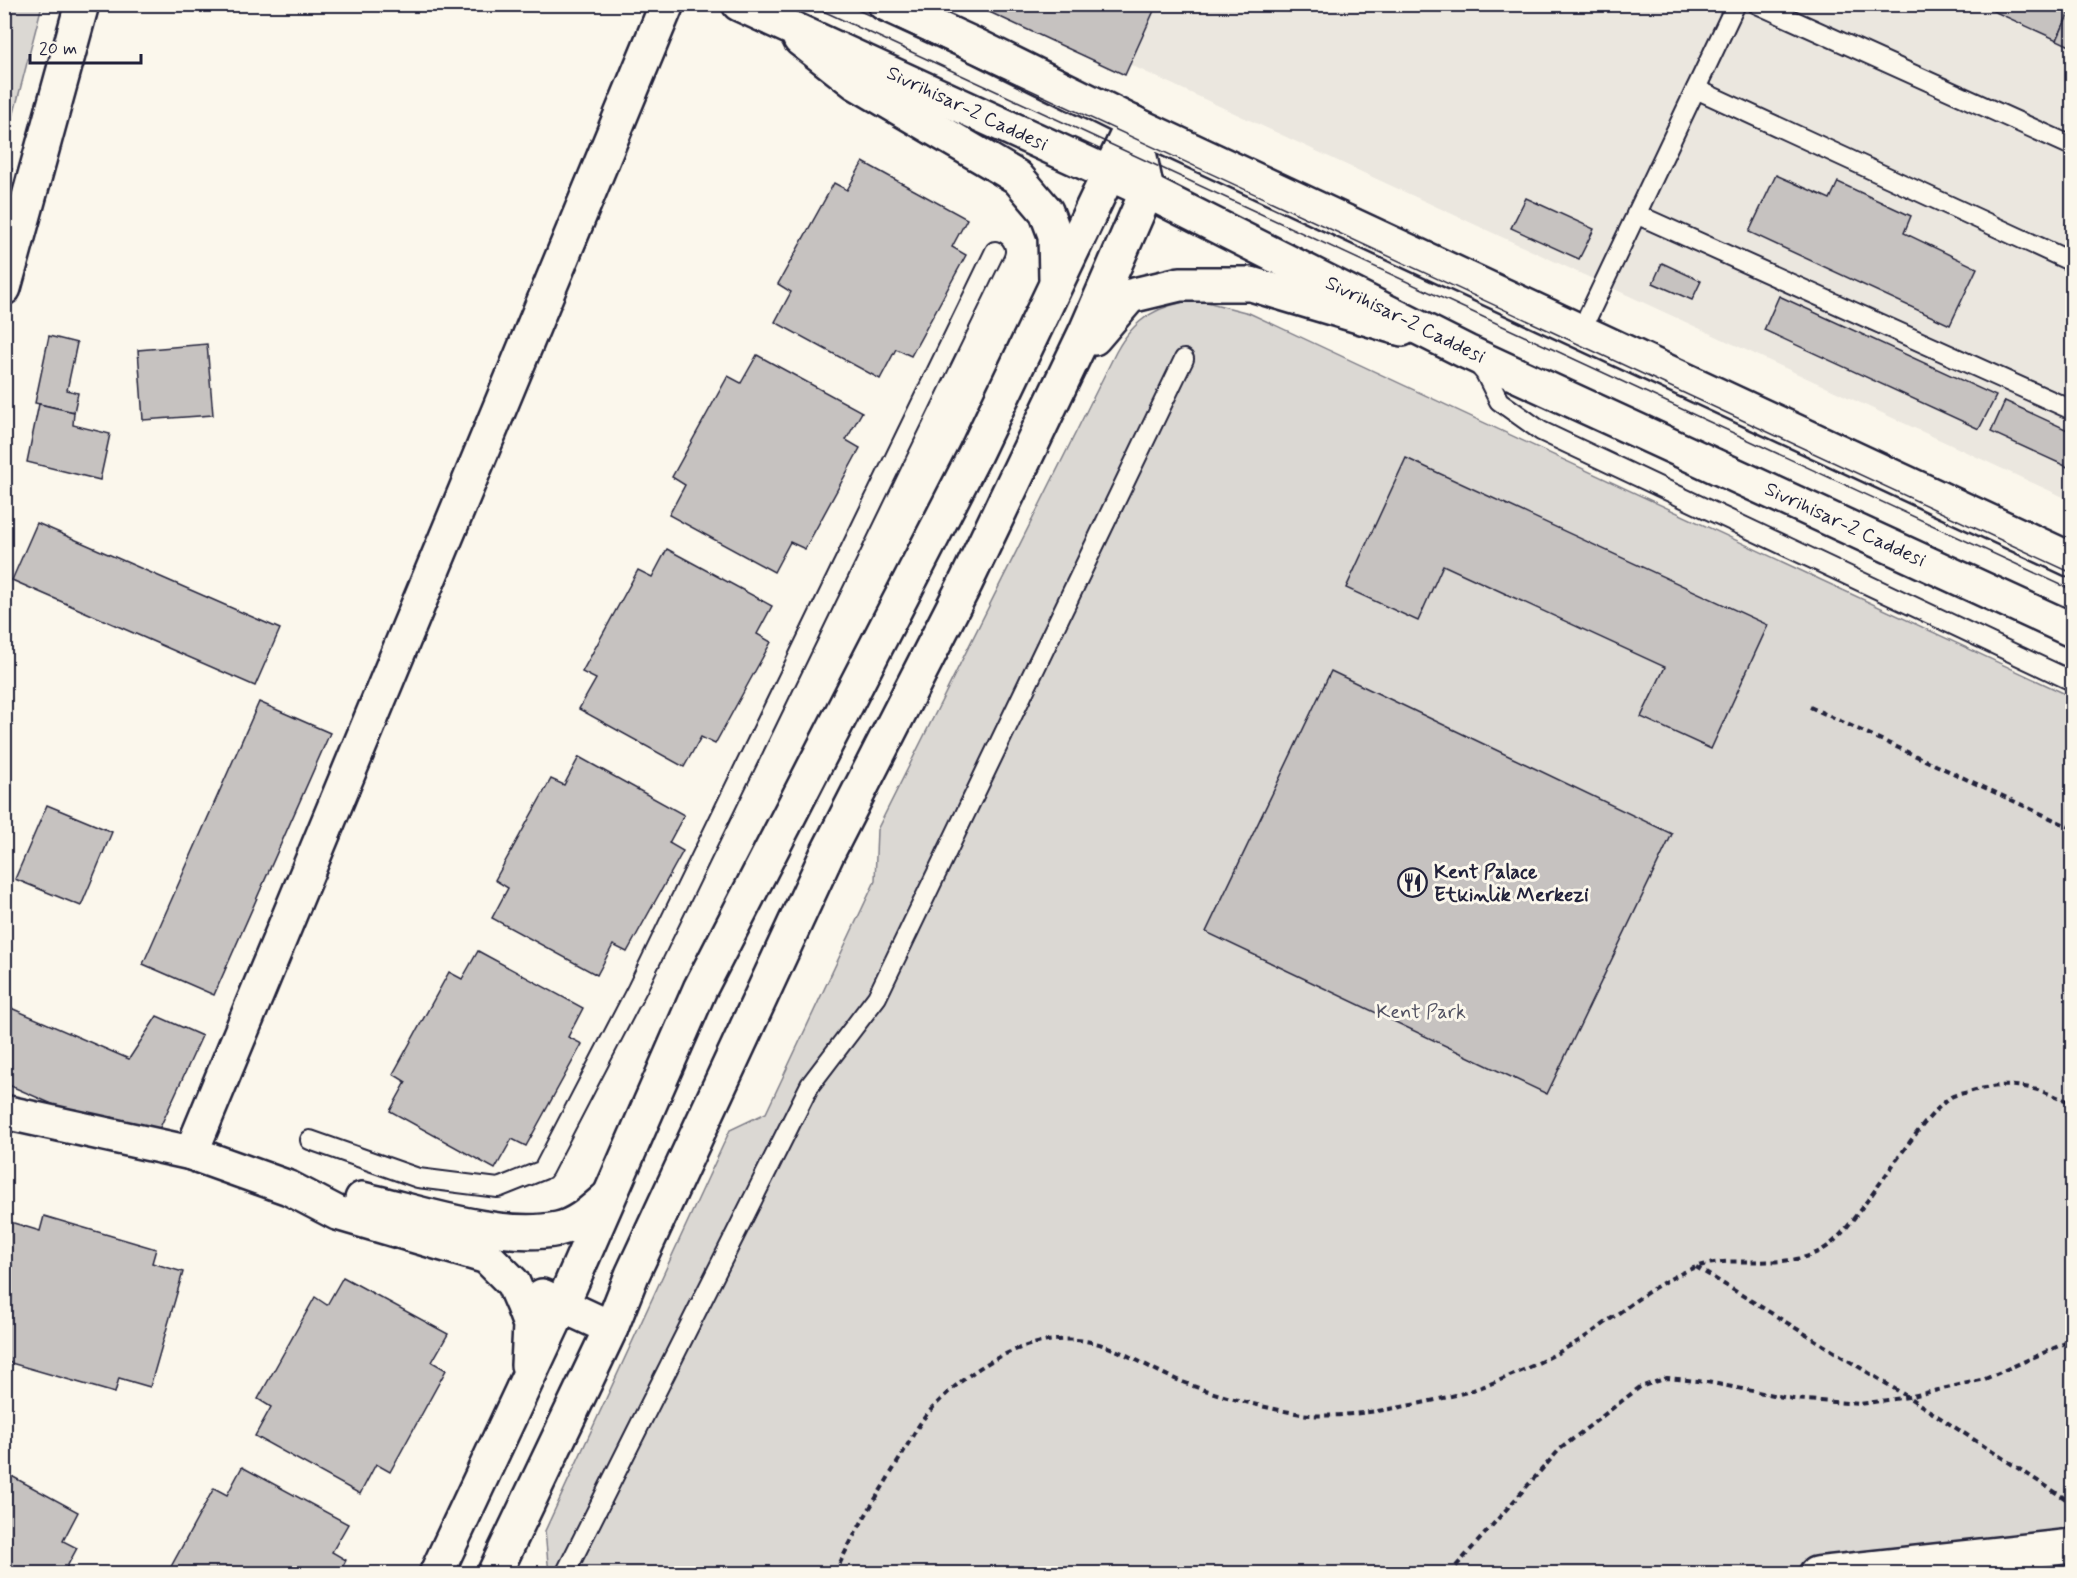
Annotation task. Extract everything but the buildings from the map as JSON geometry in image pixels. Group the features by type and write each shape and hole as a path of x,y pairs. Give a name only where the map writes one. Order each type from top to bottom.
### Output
{"street":[{"path":"4,288 82,4"},
{"path":"191,1153 667,4"},
{"name":"Sivrihisar-2 Caddesi","path":"739,4 1147,191 1467,352 2073,630"},
{"path":"885,4 979,47 1133,123 2073,560"},
{"path":"780,23 855,82 1017,177 1046,211 1054,235 1056,285"},
{"path":"436,1574 562,1305 700,989 969,464 1133,123"},
{"path":"494,1574 611,1328 632,1275 828,852 966,582 1050,405 1147,191 1133,123"},
{"path":"1050,405 1100,330 1130,296 1180,284 1251,284 1383,322 1467,352"},
{"path":"4,1112 191,1153 289,1188 337,1213 487,1257 513,1283 611,1328"},
{"path":"289,1188 342,1194 496,1230 527,1232 559,1229 586,1217 610,1195"},
{"path":"527,1232 585,1252 632,1275"},
{"path":"513,1283 530,1326 531,1350 526,1382"},
{"path":"1816,1574 2073,1546"}],"lane":[{"path":"1581,331 1736,4"},
{"path":"1757,4 2073,146"},
{"path":"1696,89 2073,262"},
{"path":"1636,214 2073,410"},
{"path":"310,1140 418,1178 498,1188 543,1170 637,989 995,251"},
{"path":"1467,352 1485,373 1498,401 1541,431 2073,681"},
{"path":"566,1574 810,1084 877,997 1184,359"}],"path":[{"path":"1810,707 2073,828"},
{"path":"835,1574 850,1540 927,1414 970,1373 1002,1354 1038,1343 1065,1340 1104,1345 1170,1377 1218,1394 1306,1415 1347,1413 1402,1406 1480,1387 1527,1367 1589,1335 1649,1288 1695,1267 1752,1261 1799,1261 1829,1246 1854,1218 1924,1125 1952,1096 2000,1084 2041,1090 2073,1103"},
{"path":"1695,1267 1908,1396 2073,1503"},
{"path":"1449,1574 1560,1449 1640,1387 1666,1378 1707,1382 1793,1399 1860,1404 1985,1379 2073,1340"}],"shaded area":[{"path":"1001,5 2072,5 2072,501"}],"green space":[{"path":"4,5 42,5 5,148"},
{"name":"Kent Park","path":"1199,300 1249,313 2072,697 2072,1573 549,1574 545,1531 730,1130 766,1113 875,881 877,830 1116,352 1123,340 1140,321 1150,314 1172,305"}],"tram line":[{"path":"808,4 2072,590"},
{"path":"845,4 2072,573"}],"place":[{"name":"Kent Palace Etkinlik Merkezi","path":"1413,883"}]}
